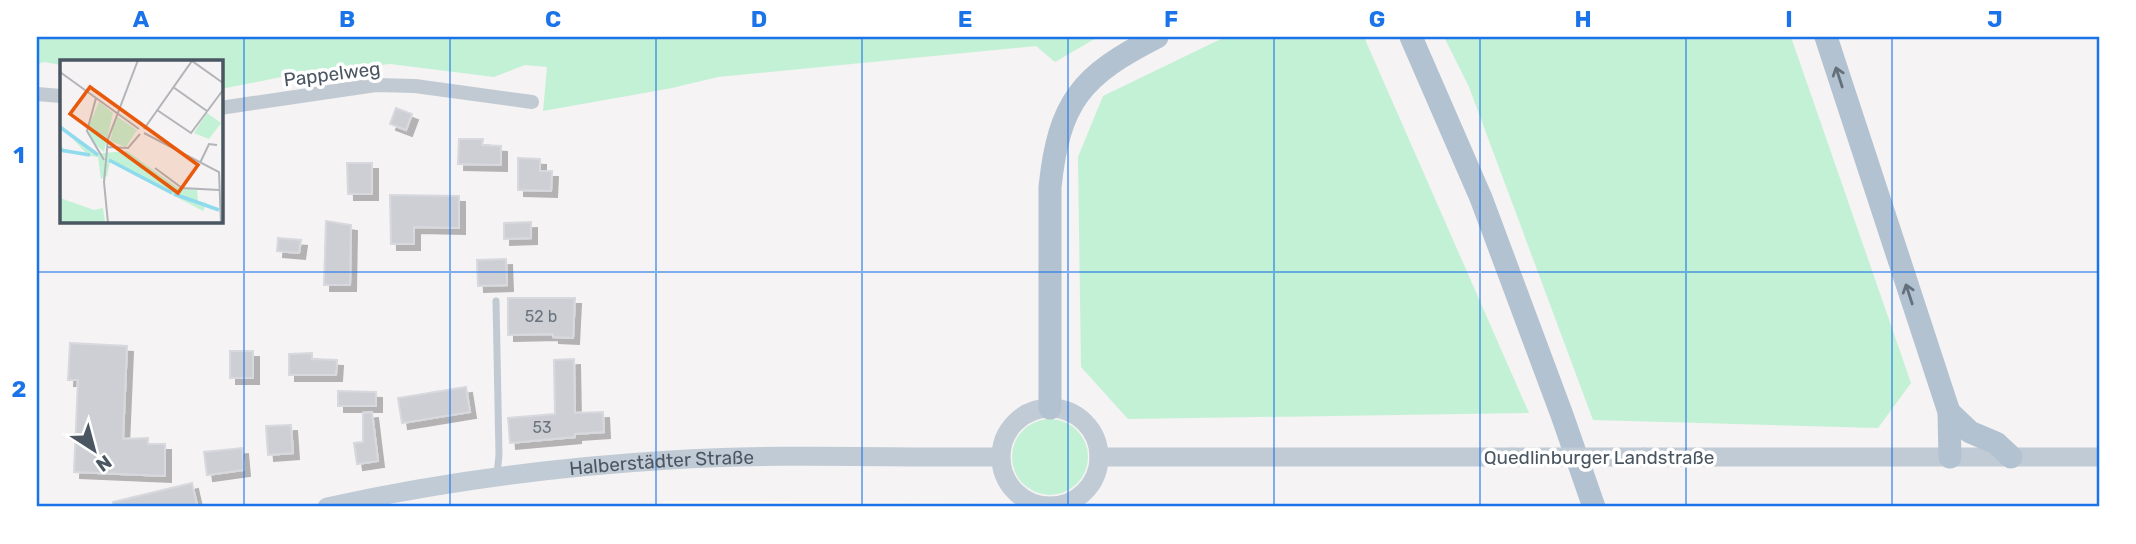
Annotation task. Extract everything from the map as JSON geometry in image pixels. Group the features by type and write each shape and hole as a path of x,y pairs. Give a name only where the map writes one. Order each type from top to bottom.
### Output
{"main road":[{"path":"1050,408 1050,187 1059,131 1069,106 1084,85 1103,67 1157,37"},
{"path":"1826,37 1949,412 1950,457"},
{"path":"1408,38 1481,198 1594,507"},
{"path":"1050,408 1071,412 1081,418 1094,436 1099,457 1094,478 1088,488 1071,501 1050,507 1025,500 1015,492 1002,470 1000,457 1005,435 1019,418 1028,412 1050,408"},
{"path":"1949,412 1970,432 1996,443 2011,457"},
{"name":"Halberstädter Straße","path":"327,507 395,492 497,476 681,460 1000,457"},
{"name":"Quedlinburger Landstraße","path":"1099,457 2099,457"}],"street":[{"name":"Pappelweg","path":"222,108 376,85 415,86 532,102"},
{"path":"37,94 60,96"}],"lane":[{"path":"496,301 499,455 497,476"}],"shaded area":[{"path":"672,501 973,503 977,507 618,507"}],"green space":[{"path":"37,37 1098,37 1055,62 1036,46 718,77 543,111 547,67 525,65 494,77 390,64 301,73 222,89 222,60 60,60 60,65 44,62 37,64"},
{"path":"1225,37 1364,37 1529,413 1128,419 1081,367 1078,157 1103,96"},
{"path":"1444,37 1791,37 1911,383 1878,428 1593,420 1469,87"},
{"path":"1050,419 1065,422 1077,430 1085,442 1088,457 1085,472 1077,484 1065,492 1050,495 1035,492 1023,484 1015,472 1012,457 1015,442 1023,430 1035,422"}],"building":[{"path":"396,108 412,114 406,130 390,124"},
{"path":"459,139 483,139 482,145 501,146 501,165 458,164"},
{"path":"518,158 540,159 540,171 552,171 551,191 518,190"},
{"path":"347,163 372,163 372,194 348,194"},
{"path":"390,195 459,196 459,228 414,227 414,244 391,244"},
{"path":"326,221 351,225 350,285 324,285"},
{"path":"531,222 531,238 504,239 504,223"},
{"path":"278,238 301,240 299,253 277,251"},
{"path":"506,259 507,285 478,286 477,260"},
{"path":"508,298 575,298 573,338 553,337 553,334 508,335"},
{"path":"70,343 127,346 123,439 148,438 148,444 165,444 165,476 74,472 78,380 68,380"},
{"path":"230,351 253,351 253,378 230,378"},
{"path":"312,353 312,359 337,360 336,375 289,375 289,354"},
{"path":"574,359 575,413 603,412 604,432 510,443 508,418 555,414 554,360"},
{"path":"466,387 470,412 402,423 398,398"},
{"path":"338,391 376,392 376,406 338,406"},
{"path":"372,412 378,461 357,464 354,443 363,442 363,413"},
{"path":"291,425 293,453 268,455 266,426"},
{"path":"242,448 244,470 207,475 204,452"},
{"path":"192,483 197,505 114,507 113,502"}]}
